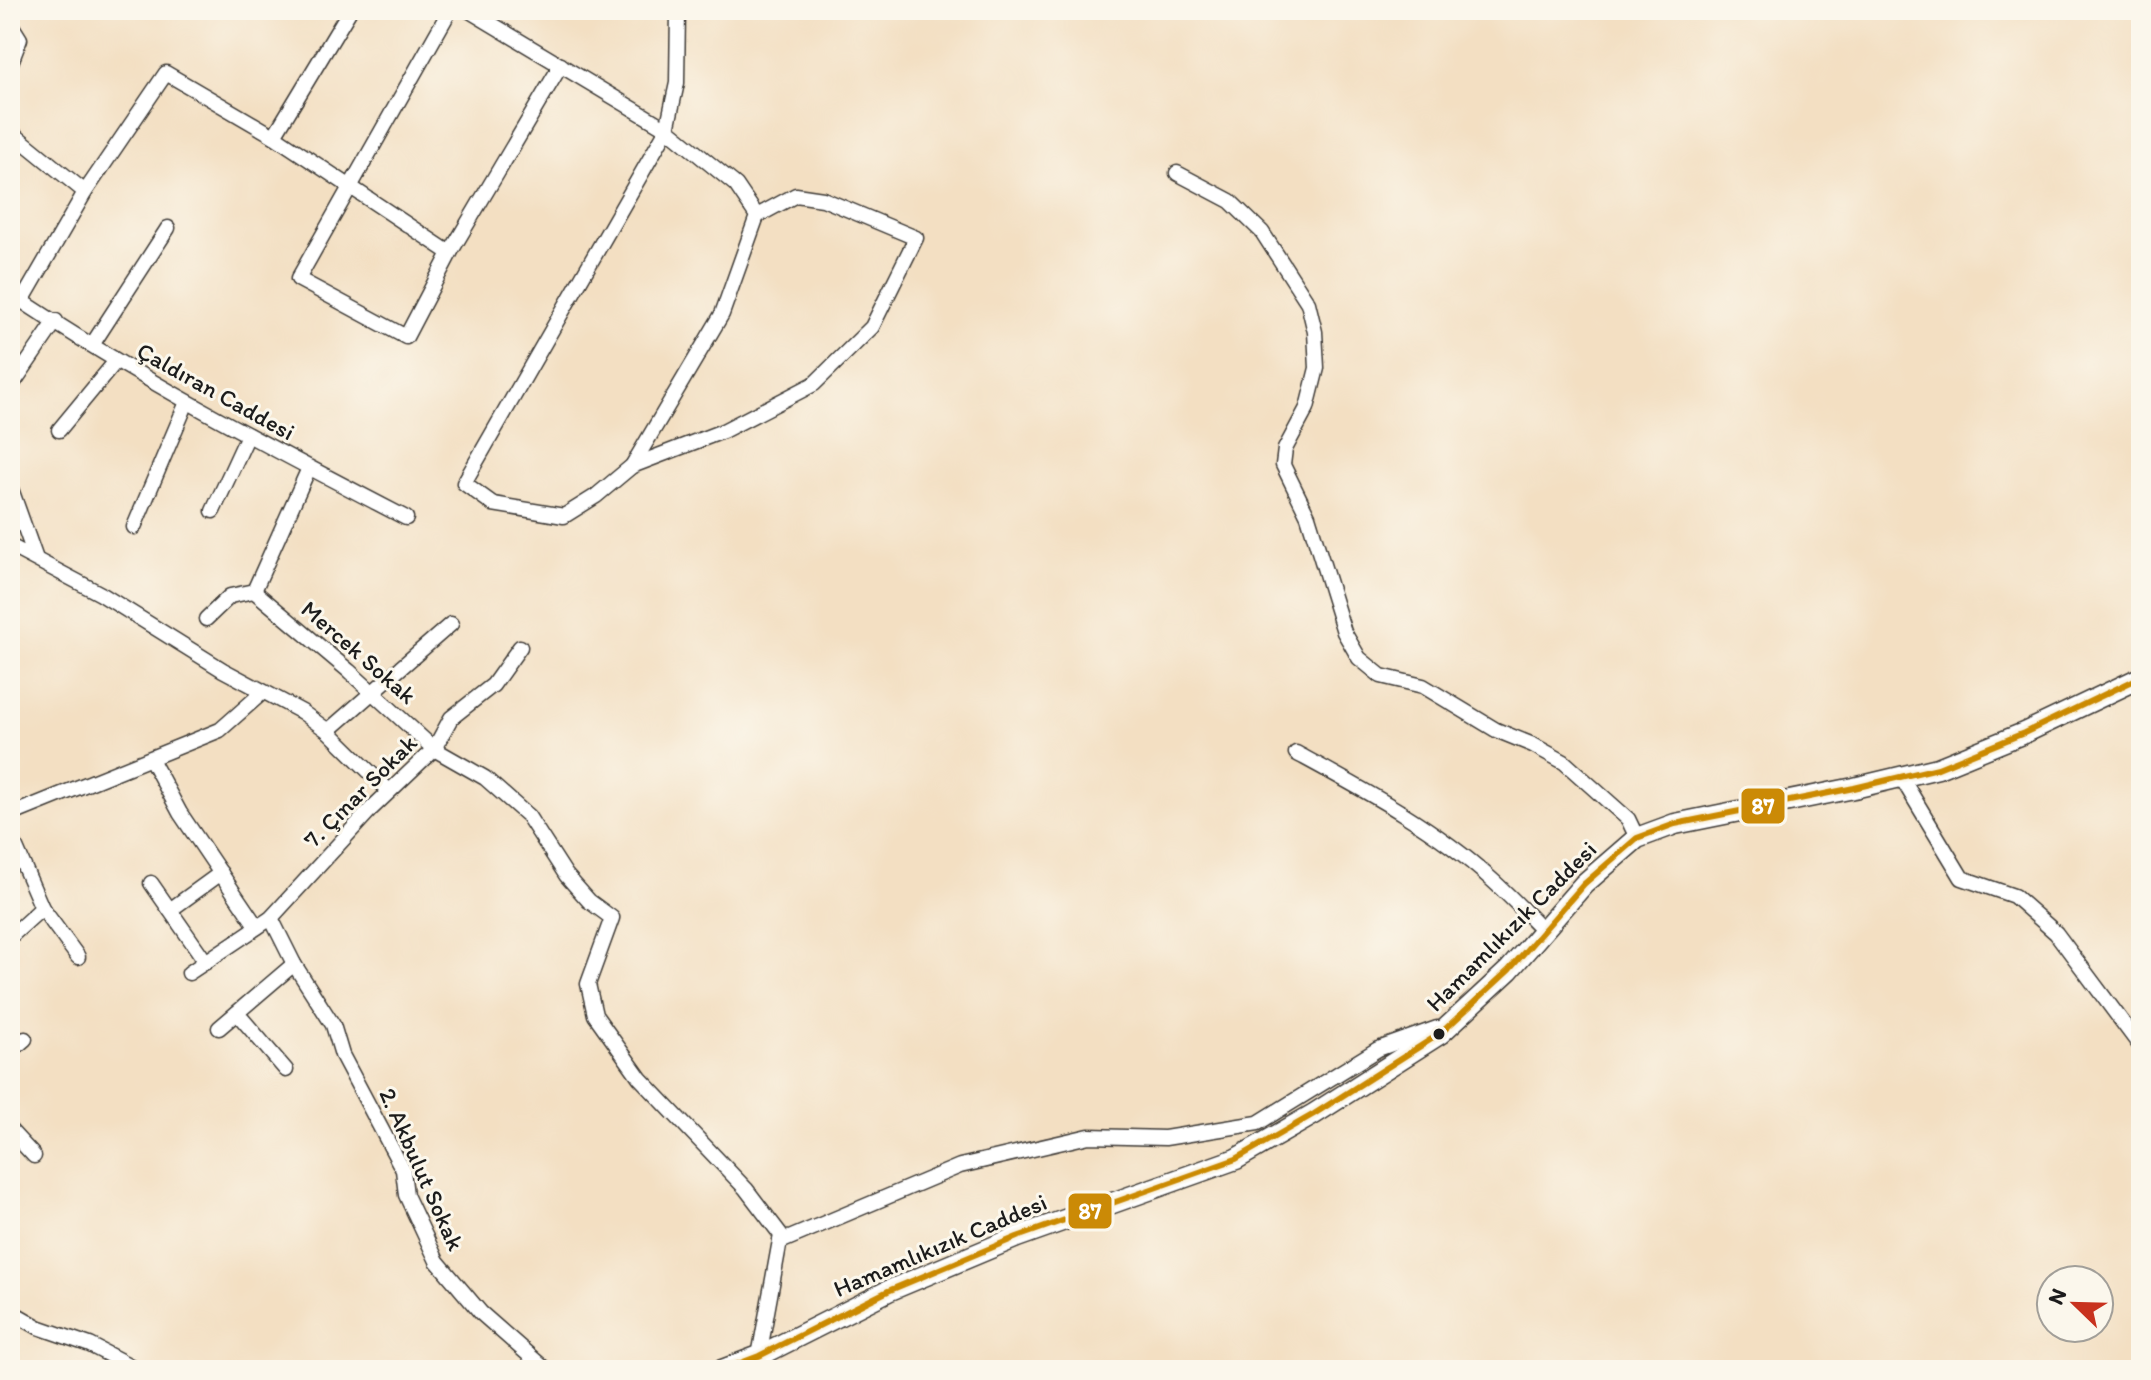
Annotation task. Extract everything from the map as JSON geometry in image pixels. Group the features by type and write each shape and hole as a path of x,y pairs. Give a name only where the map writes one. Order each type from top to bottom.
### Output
{"street":[{"path":"274,136 350,10"},
{"path":"450,10 298,279 406,337 450,253 561,65"},
{"path":"468,10 667,129 736,185 757,216"},
{"path":"632,466 722,314 757,216 796,195 823,199 916,238 872,327 814,384 723,431 632,466 596,496 564,516 493,504 464,483 667,129 677,83 678,10"},
{"path":"10,23 20,39 10,65"},
{"path":"16,297 166,73 274,136 450,253"},
{"path":"10,131 85,192"},
{"path":"1177,173 1230,201 1262,232 1308,303 1315,332 1317,368 1307,408 1285,449 1283,465 1308,516 1344,632 1359,658 1381,676 1423,686 1496,730 1564,762 1628,819 1637,838"},
{"path":"92,345 168,228"},
{"name":"Çaldıran Caddesi","path":"16,297 187,402 406,518"},
{"path":"10,388 56,321"},
{"path":"59,430 116,361"},
{"path":"134,527 187,402"},
{"path":"213,511 248,435"},
{"path":"206,619 230,596 254,591 309,468"},
{"path":"10,486 36,559"},
{"path":"10,546 101,594 223,670 302,712 328,731 389,791"},
{"name":"Mercek Sokak","path":"254,591 434,749 485,778 528,816 566,875 589,901 612,918 588,984 595,1015 640,1078 746,1189 781,1235 780,1242"},
{"path":"328,731 451,624"},
{"name":"7. Çınar Sokak","path":"189,973 271,918 317,865 434,749 451,718 493,685 520,647"},
{"name":"Hamamlıkızık Caddesi","path":"722,1370 759,1356 888,1291 1017,1237 1236,1159 1327,1106 1441,1033 1509,970 1584,884 1637,838 1675,824 1938,768 2141,678"},
{"path":"10,815 220,730 263,692"},
{"path":"1296,753 1374,795 1442,840 1490,878 1544,931"},
{"path":"151,759 180,813 257,927"},
{"path":"1901,777 1962,878 2014,896 2056,933 2141,1047"},
{"path":"11,838 42,908 78,957"},
{"path":"170,910 221,873"},
{"path":"151,883 206,962"},
{"path":"10,937 42,908"},
{"name":"2. Akbulut Sokak","path":"271,918 294,964 333,1025 342,1055 393,1148 403,1170 406,1195 437,1261 481,1313 546,1370"},
{"path":"219,1028 294,964"},
{"path":"237,1013 286,1070"},
{"path":"759,1356 780,1242 960,1166 1089,1136 1165,1138 1258,1123 1378,1049 1452,1023"},
{"path":"10,1052 25,1039"},
{"path":"10,1130 34,1156"},
{"path":"10,1311 38,1327 90,1345 138,1370"}],"transit line":[{"name":"87","path":"722,1370 759,1356 888,1291 1017,1237 1236,1159 1314,1114 1441,1033 1509,970 1584,884 1637,838 1675,824 1938,768 2024,733 2141,677"}]}
